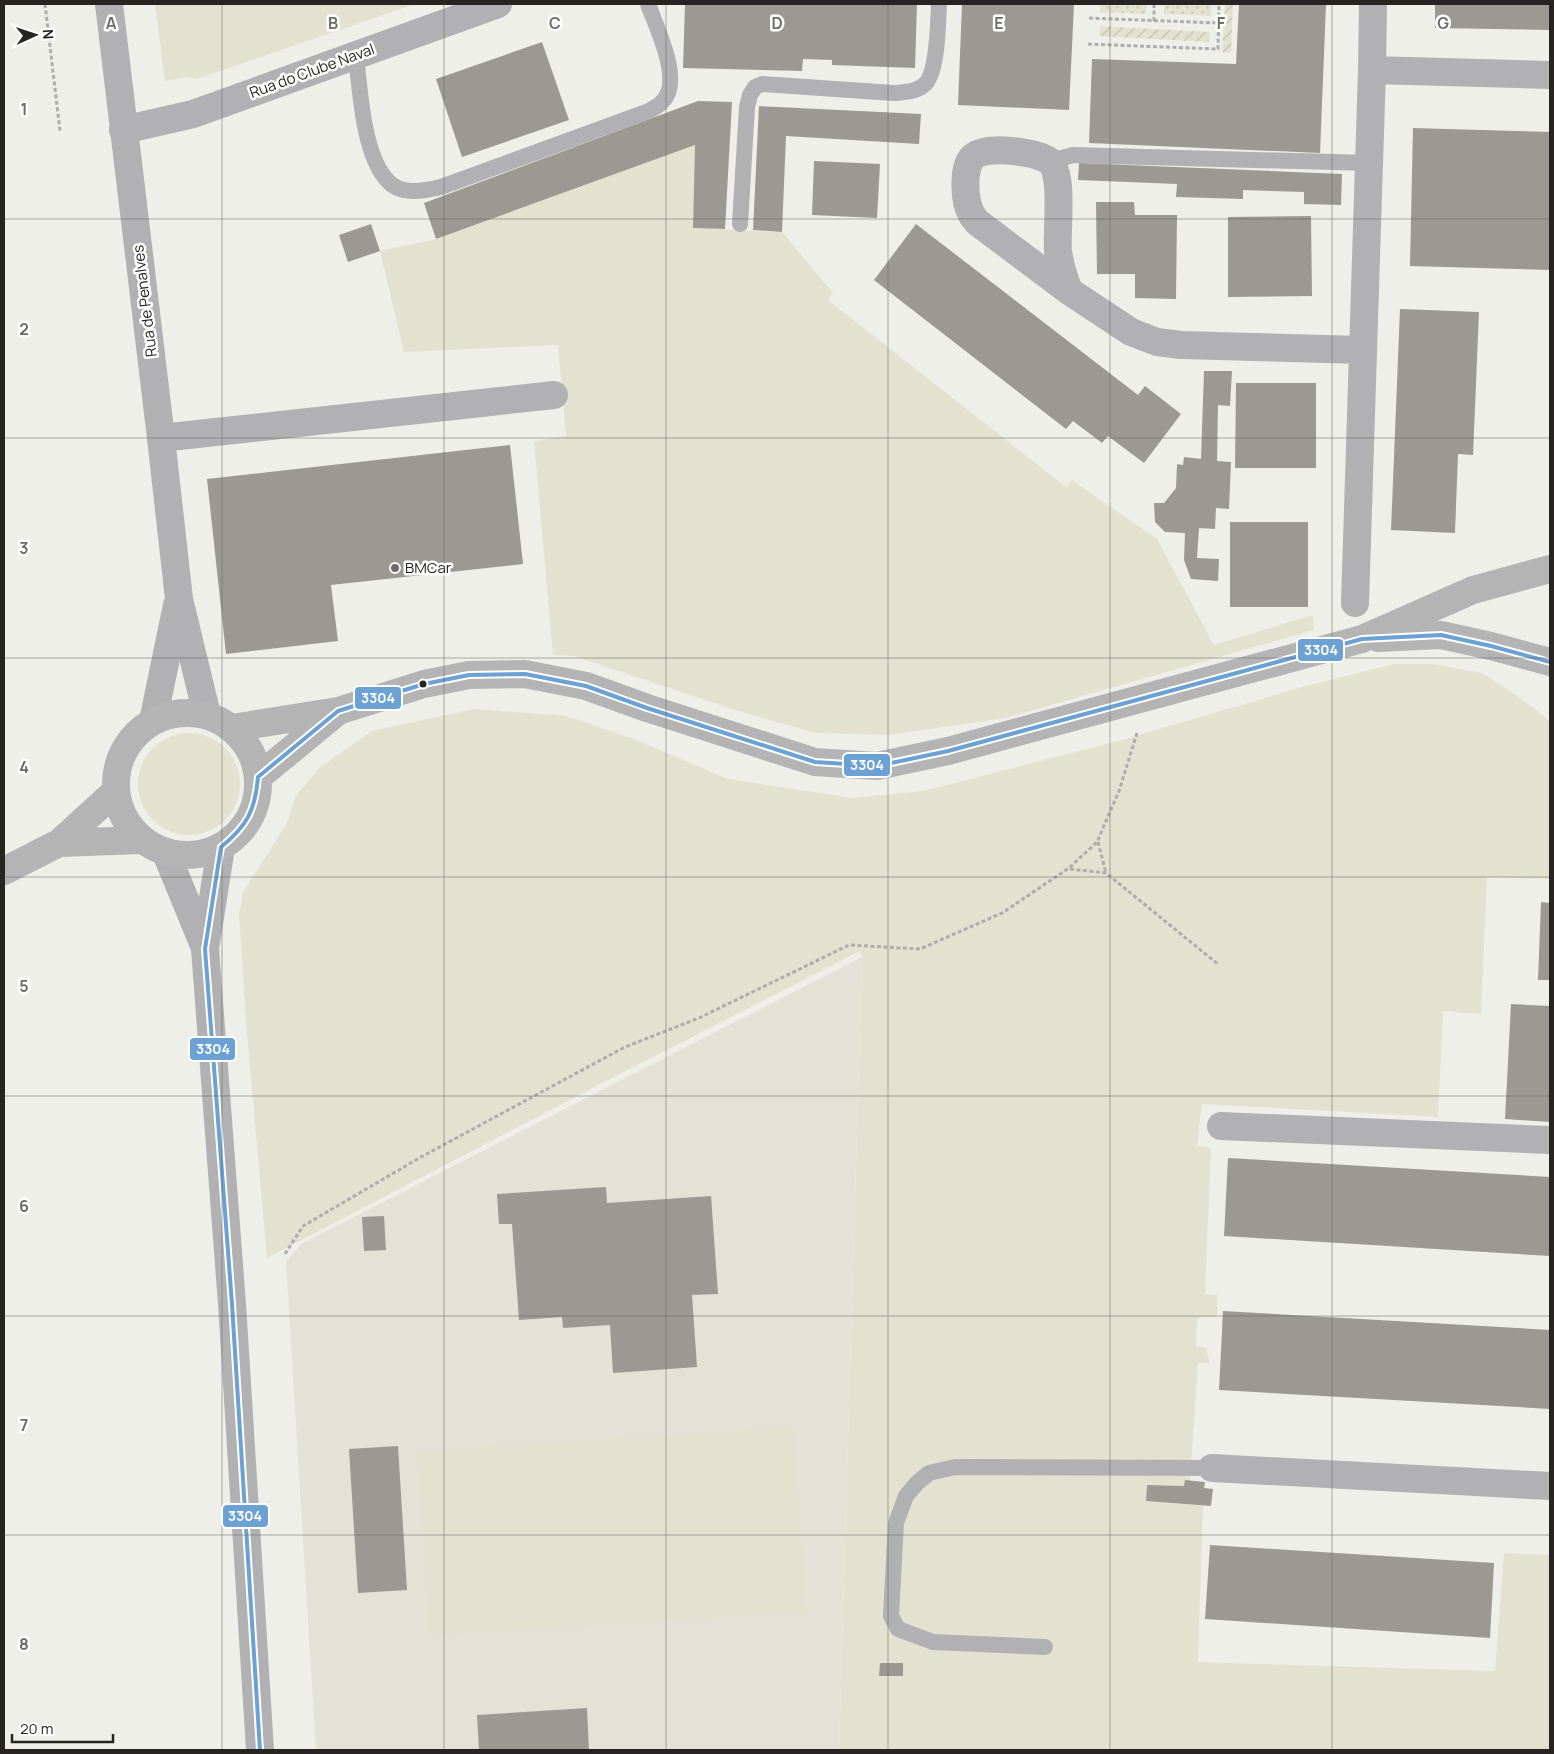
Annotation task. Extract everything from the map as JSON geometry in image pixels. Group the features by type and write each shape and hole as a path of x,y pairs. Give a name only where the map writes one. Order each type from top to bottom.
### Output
{"main road":[{"path":"232,728 338,711 424,684 469,675 525,674 586,686 647,708 815,762 877,766 948,751 1362,639 1473,590 1550,569"},
{"path":"1362,639 1442,635 1550,662"},
{"path":"258,776 338,711"},
{"path":"189,712 207,715 220,720 232,728 245,742 254,759 258,776 257,798 250,817 237,834 221,847 203,854 166,853 141,840 129,826 120,810 116,791 116,770 124,750 136,733 153,721 170,714 189,712"},
{"path":"4,871 59,843 116,791"},
{"path":"59,843 141,840"}],"street":[{"name":"Rua de Penalves","path":"108,4 179,599"},
{"name":"Rua do Clube Naval","path":"123,130 194,114 498,4"},
{"path":"1355,603 1373,4"},
{"path":"1372,70 1550,76"},
{"path":"1069,291 1058,254 1057,174 1051,161 1035,154 1014,151 985,151 973,156 966,168 966,198 970,212 977,222 1069,291 1131,332 1157,342 1181,345 1362,350"},
{"path":"161,438 554,395"},
{"path":"179,599 207,715"},
{"path":"153,721 179,599"},
{"path":"221,847 205,949 232,1304 260,1750"},
{"path":"166,853 205,949"},
{"path":"1221,1126 1550,1140"},
{"path":"1212,1468 1550,1486"}],"lane":[{"path":"356,55 365,121 374,159 387,181 402,189 419,192 441,187 640,114 663,102 670,88 670,65 648,4"},
{"path":"740,224 747,107 755,86 762,84 894,93 913,92 926,84 932,71 936,52 939,4"},
{"path":"1051,161 1073,155 1369,163"},
{"path":"1044,1647 933,1642 898,1629 891,1616 896,1522 906,1496 917,1483 928,1473 955,1467 1212,1468"}],"path":[{"path":"45,4 60,131"},
{"path":"1154,4 1154,21"},
{"path":"1088,44 1218,49 1219,4"},
{"path":"1089,18 1218,23"},
{"path":"285,1254 303,1226 420,1157 625,1047 699,1018 849,945 920,949 1002,913 1069,868 1098,842 1119,791 1138,730"},
{"path":"1098,842 1106,873"},
{"path":"1069,868 1106,873 1219,965"}],"shaded area":[{"path":"862,957 839,1750 316,1750 286,1262 301,1244"}],"green space":[{"path":"155,4 415,4 197,79 187,77 165,81"},
{"path":"1100,4 1147,4 1146,14 1100,12"},
{"path":"1164,4 1211,4 1211,16 1164,14"},
{"path":"1225,4 1233,4 1231,53 1222,52"},
{"path":"1100,26 1210,32 1209,42 1099,36"},
{"path":"695,145 693,228 782,232 833,293 828,300 1066,487 1072,480 1157,539 1214,645 1313,615 1314,630 1006,718 888,735 815,733 732,709 574,656 553,655 534,441 566,436 558,345 404,352 380,251 436,239"},
{"path":"1394,664 1432,664 1482,673 1513,693 1550,721 1550,879 1487,877 1481,1014 1443,1011 1438,1117 1202,1104 1197,1146 1211,1148 1205,1294 1217,1295 1217,1317 1197,1318 1196,1346 1206,1348 1210,1363 1198,1363 1190,1481 1185,1481 1184,1486 1147,1485 1146,1501 1203,1506 1198,1662 1495,1671 1504,1553 1550,1555 1550,1750 839,1750 862,957 860,951 267,1258 246,1022 239,914 243,892 287,822 296,796 319,768 372,731 474,709 567,716 634,739 728,779 852,798 923,791 1122,740 1306,686"},
{"path":"189,733 209,737 225,748 236,764 240,784 236,804 225,820 209,831 189,835 169,831 153,820 142,804 138,784 142,764 153,748 169,737"},
{"path":"794,1427 806,1612 429,1636 417,1451"}],"building":[{"path":"685,4 917,4 915,68 832,65 832,60 803,59 802,71 683,68"},
{"path":"962,4 1074,4 1069,110 958,105"},
{"path":"1239,4 1326,4 1320,153 1089,143 1092,59 1236,64"},
{"path":"1435,4 1550,4 1550,30 1435,28"},
{"path":"542,42 569,120 462,157 436,79"},
{"path":"698,101 732,102 725,229 693,228 695,145 436,239 424,203"},
{"path":"759,106 921,114 919,144 786,136 782,232 753,230"},
{"path":"1413,128 1550,132 1550,270 1410,266"},
{"path":"814,161 880,164 877,218 812,215"},
{"path":"1079,163 1342,174 1341,205 1304,204 1304,192 1243,190 1243,199 1176,197 1177,184 1078,180"},
{"path":"1096,202 1134,202 1135,215 1177,215 1176,299 1135,298 1135,274 1097,274"},
{"path":"1311,216 1312,296 1228,297 1228,217"},
{"path":"371,224 380,251 348,262 339,235"},
{"path":"916,224 1138,395 1145,386 1181,414 1144,463 1108,436 1102,443 1073,421 1066,429 874,280"},
{"path":"1400,309 1479,312 1473,455 1458,454 1455,533 1391,530"},
{"path":"1204,371 1232,371 1230,406 1218,405 1217,461 1231,462 1229,509 1216,508 1215,529 1199,528 1197,558 1219,559 1218,581 1191,579 1184,560 1185,533 1165,532 1155,522 1154,503 1164,503 1176,488 1177,464 1183,465 1184,457 1201,459"},
{"path":"1236,383 1316,383 1316,468 1235,468"},
{"path":"510,445 523,564 331,585 338,641 226,654 207,479"},
{"path":"1230,522 1308,522 1308,607 1230,607"},
{"path":"1541,902 1550,903 1550,980 1538,980"},
{"path":"1511,1004 1550,1006 1550,1122 1505,1119"},
{"path":"1228,1158 1550,1177 1550,1256 1224,1236"},
{"path":"606,1187 607,1203 711,1196 718,1294 692,1295 697,1367 613,1373 610,1325 563,1328 562,1317 519,1320 512,1224 499,1224 497,1194"},
{"path":"384,1216 386,1250 364,1251 362,1217"},
{"path":"1223,1311 1550,1330 1550,1409 1219,1390"},
{"path":"398,1446 407,1590 358,1593 349,1449"},
{"path":"1185,1480 1205,1482 1204,1488 1213,1489 1211,1506 1146,1501 1147,1485 1184,1486"},
{"path":"1210,1545 1494,1563 1490,1638 1205,1619"},
{"path":"880,1663 903,1663 903,1676 879,1676"},
{"path":"587,1708 589,1750 479,1750 477,1715"}],"transit line":[{"name":"3304","path":"260,1750 232,1304 205,949 221,847 237,832 248,817 255,799 258,777 338,711 424,684 469,675 525,674 586,686 647,708 815,762 877,766 948,751 1362,639 1441,635 1550,662"}],"place":[{"name":"BMCar","path":"395,568"}]}
